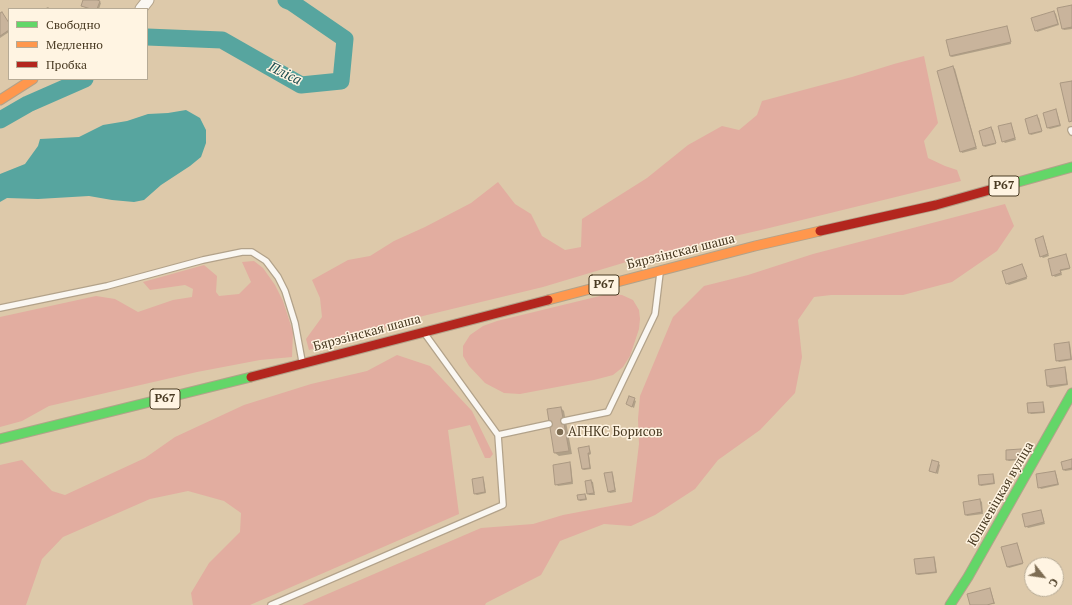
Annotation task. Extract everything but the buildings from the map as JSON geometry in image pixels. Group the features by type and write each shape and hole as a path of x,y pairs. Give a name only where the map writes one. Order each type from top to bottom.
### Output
{"main road":[{"path":"0,100 31,80"},
{"name":"Бярэзінская шаша","path":"0,439 235,381 661,270 936,205 1072,167"},
{"name":"Юшкевіцкая вуліца","path":"950,605 968,577 1072,393"}],"street":[{"path":"142,8 148,0"}],"lane":[{"path":"0,308 107,286 203,260 242,252 252,252 266,261 278,277 285,291 295,323 302,363"},
{"path":"564,421 608,412 656,314 661,270"},
{"path":"271,605 503,505 498,435 424,332"},
{"path":"498,435 549,424"}],"shaded area":[{"path":"924,56 938,123 924,141 928,158 957,170 961,181 643,257 543,287 423,316 309,350 306,339 322,317 320,298 312,280 348,260 370,256 394,241 471,203 498,182 515,204 531,214 542,236 565,250 581,247 582,219 647,178 688,145 722,126 739,130 757,115 762,101"},
{"path":"1005,204 1014,226 997,251 952,282 903,295 831,295 814,297 798,320 802,357 795,393 760,430 718,460 695,489 655,515 631,526 604,524 560,541 541,575 486,603 485,605 302,605 481,528 533,524 563,515 632,502 639,444 638,419 640,396 673,317 704,286 748,275 813,254"},
{"path":"254,261 263,268 275,285 283,301 293,332 292,357 260,360 197,372 49,406 22,421 0,427 0,317 96,296 115,299 138,312 173,300 192,297 193,289 185,285 150,290 143,282 204,265 217,276 216,292 219,296 239,294 251,282 242,262"},
{"path":"608,294 622,295 633,300 639,310 640,319 639,329 630,356 623,367 613,375 520,394 504,393 485,383 469,366 463,356 463,346 470,335 483,326 497,321"},
{"path":"397,355 430,366 472,411 493,454 490,458 485,458 470,425 448,430 459,514 250,605 193,605 191,593 209,563 240,532 241,513 224,501 188,491 150,499 63,537 42,559 26,605 0,605 0,465 22,460 52,491 65,495 145,458 175,437 244,405 311,384 367,371"}],"water":[{"path":"186,110 200,118 206,130 206,143 201,157 161,185 144,200 134,202 89,196 38,199 7,198 0,202 0,174 25,164 38,146 40,139 79,137 103,125 127,121 148,114"}],"waterway":[{"name":"Пліса","path":"148,37 222,40 301,85 341,81 345,39 286,0"},
{"name":"Пліса","path":"0,120 28,104 83,80"}],"traffic: fast":[{"path":"1011,184 1072,167"},
{"path":"0,439 251,377"},
{"path":"950,605 968,577 1072,393"}],"traffic: slow":[{"path":"0,100 31,80"},
{"path":"548,300 755,246 820,231"}],"traffic: jam":[{"path":"820,231 936,205 1011,184"},
{"path":"251,377 548,300"}],"place":[{"name":"АГНКС Борисов","path":"560,432"}]}
